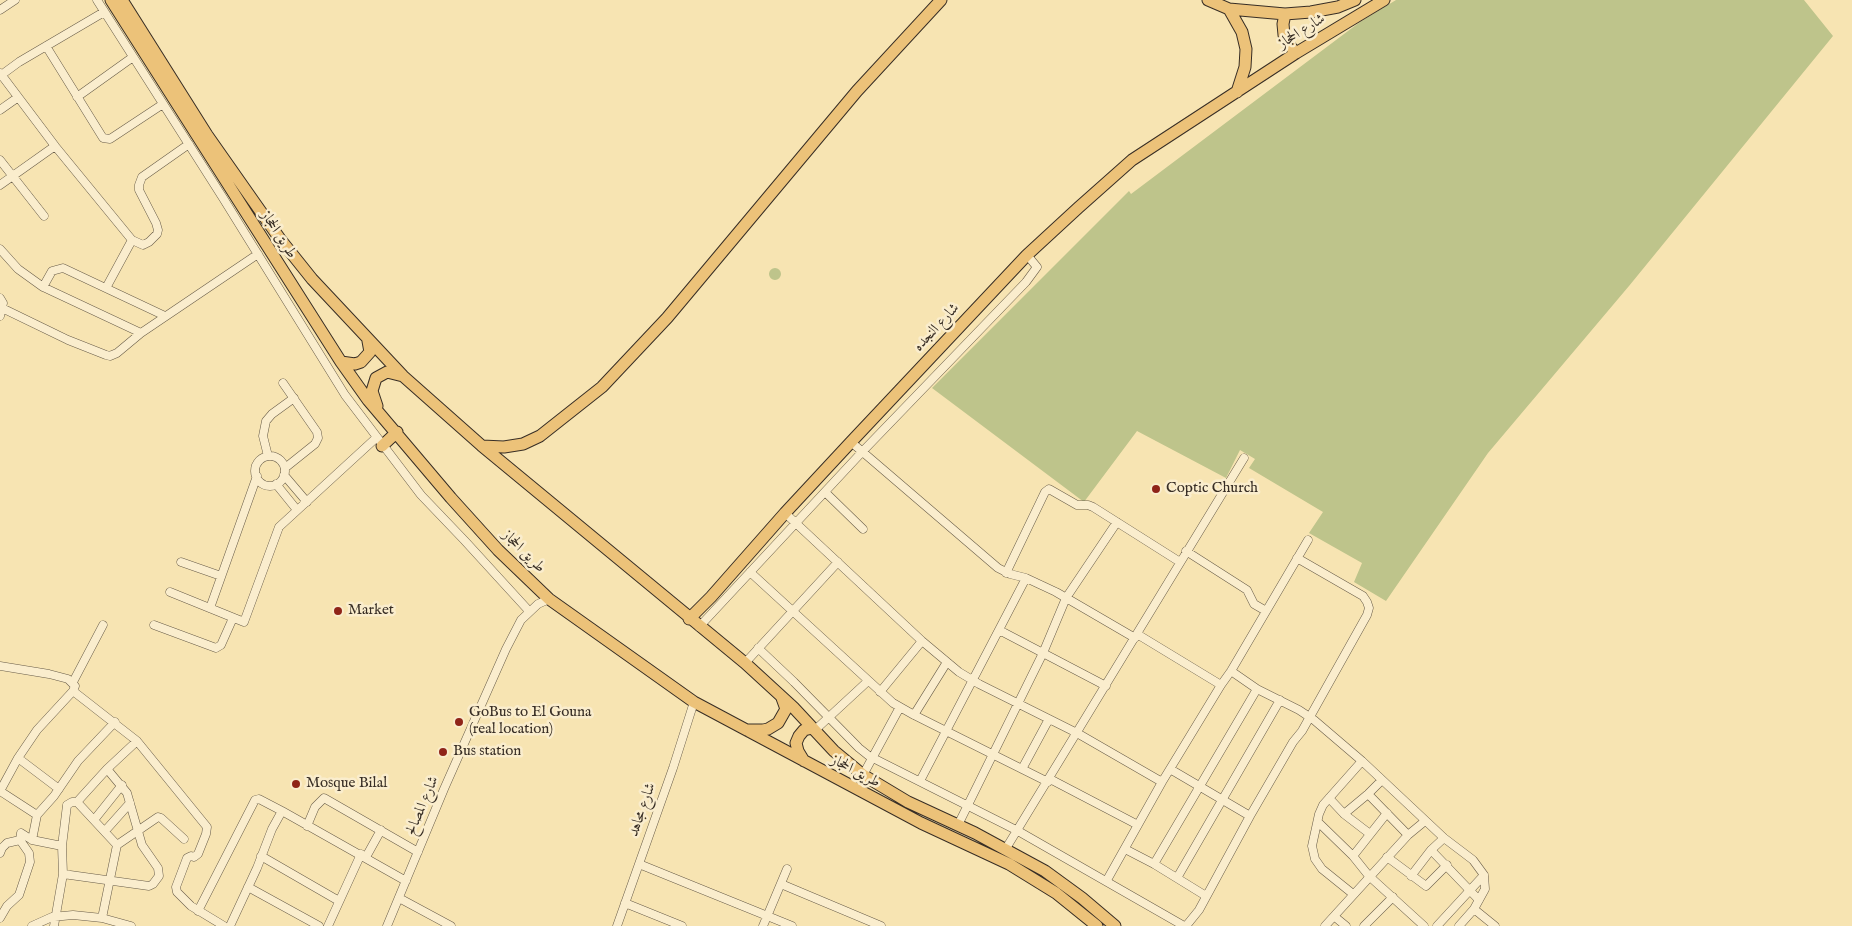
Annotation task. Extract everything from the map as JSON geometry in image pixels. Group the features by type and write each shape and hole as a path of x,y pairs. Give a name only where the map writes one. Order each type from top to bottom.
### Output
{"main road":[{"name":"طريق الحجاز","path":"111,0 341,362 380,413 458,505 498,550 548,599 694,702 921,823 1009,864 1056,893 1097,926"},
{"name":"طريق الحجاز","path":"122,0 207,135 280,239 312,279 368,341 403,376 482,446 745,663 780,695 834,751 863,775 908,802 975,833 1045,871 1082,898 1115,926"},
{"path":"482,446 504,447 523,444 540,436 602,387 668,318 857,91 941,0"},
{"name":"شارع الحجاز","path":"1208,0 1229,9 1284,14 1329,8 1355,0"},
{"name":"شارع الحجاز","path":"1237,92 1296,53 1384,0"},
{"path":"1229,9 1242,32 1246,49 1244,75 1237,92"},
{"path":"1284,14 1284,35 1296,53"},
{"name":"شارع النجده","path":"690,619 785,513 1027,255 1132,160 1237,92"},
{"path":"341,362 354,364 361,362 370,352 368,341"},
{"path":"380,413 372,391 376,378 388,372 403,376"},
{"path":"379,442 397,432"},
{"path":"743,729 763,730 778,723 786,709 780,695"},
{"path":"804,761 798,751 797,740 804,730 813,729"}],"street":[{"path":"0,10 15,0"},
{"path":"97,0 345,395 421,495 529,611"},
{"path":"104,12 0,74 55,146 132,240 143,244 149,242 157,234 158,230 139,190 138,185 142,177 189,144"},
{"path":"46,46 101,135 110,139 163,104"},
{"path":"77,97 133,57"},
{"path":"0,110 17,98"},
{"path":"0,185 55,146"},
{"path":"0,160 44,216"},
{"path":"106,288 132,240"},
{"path":"0,249 18,269 43,287 141,333"},
{"path":"0,298 3,303 1,310 68,340 110,356 117,353 165,316 258,254"},
{"path":"699,626 862,452 1026,282 1037,267 1027,255"},
{"path":"43,287 52,271 63,268 165,316"},
{"path":"278,288 289,280"},
{"path":"257,476 264,484 276,484 282,480 284,472 318,438 317,432 283,382"},
{"path":"268,456 263,436 266,421 272,414 294,398"},
{"path":"170,592 244,622 279,528 297,510 379,442"},
{"path":"851,442 994,565 1006,572 1026,578 1056,592 1221,685"},
{"path":"210,608 257,476 258,462 268,456 279,459 284,472 307,502"},
{"path":"1005,850 1049,781 1244,458"},
{"path":"276,484 297,510"},
{"path":"1006,572 1048,490 1077,505 1092,506 1180,562"},
{"path":"824,492 863,529"},
{"path":"785,513 922,641 972,681 1077,733 1162,782"},
{"path":"958,825 1043,653 1066,598 1117,522"},
{"path":"1107,880 1162,782 1231,671 1308,540"},
{"path":"1186,552 1247,590 1254,604 1266,611"},
{"path":"758,648 859,748 872,758 1018,830 1185,926 1199,910 1250,816 1293,742 1310,717 1367,615 1369,608 1364,596 1297,558"},
{"path":"181,562 221,576"},
{"path":"745,663 838,562"},
{"path":"750,572 880,692 900,707 1138,825"},
{"path":"920,782 1026,578"},
{"name":"شارع المصالح","path":"387,926 444,789 506,649 521,620 529,611 548,599"},
{"path":"154,625 216,648 221,645 233,618"},
{"path":"37,815 0,791 18,758 37,730 73,691 75,686 73,682 103,625"},
{"path":"999,630 1106,686"},
{"path":"880,692 922,641"},
{"path":"914,715 946,662"},
{"path":"0,666 49,674 73,682"},
{"path":"1231,671 1257,689 1310,717 1362,761 1444,838 1473,860 1486,879 1485,889 1474,909 1459,926"},
{"path":"813,729 868,681"},
{"path":"1154,864 1257,689"},
{"path":"73,691 137,741 207,827 198,854 187,858 176,887 179,895 198,911 224,926"},
{"path":"1177,878 1280,700"},
{"name":"شارع مجاهد","path":"618,926 694,702"},
{"path":"863,775 900,707"},
{"path":"1022,769 1049,719"},
{"path":"32,840 37,815 54,796 78,761 115,722"},
{"path":"66,805 77,802 107,769 137,741"},
{"path":"18,758 59,789"},
{"path":"1353,894 1322,869 1314,859 1312,846 1319,814 1323,805 1362,761"},
{"path":"63,874 149,886 159,876 158,868 142,845 128,793 107,769"},
{"path":"1170,769 1250,816"},
{"path":"1344,814 1382,780"},
{"path":"94,820 122,785"},
{"path":"1368,794 1408,835"},
{"path":"54,796 66,805"},
{"path":"307,826 315,807 324,798 418,852"},
{"path":"1329,798 1344,814 1370,834"},
{"path":"198,911 255,800 259,799 406,881"},
{"path":"77,802 117,845"},
{"path":"105,831 130,803"},
{"path":"54,926 63,874 62,846 66,805"},
{"path":"230,926 262,856 272,829 282,811"},
{"path":"1353,856 1387,813"},
{"path":"102,918 117,845 158,817 184,838"},
{"path":"1326,926 1369,876 1408,835 1425,821"},
{"path":"1318,822 1353,856 1369,876 1424,926"},
{"path":"328,926 339,901 381,830"},
{"path":"0,918 7,906 19,895 30,862 29,853 20,840 21,833 32,840 62,846"},
{"path":"1411,876 1431,850 1444,838"},
{"path":"0,853 7,843 20,840"},
{"path":"1125,849 1154,864 1206,896"},
{"path":"1431,850 1479,900"},
{"path":"262,856 339,901"},
{"path":"1387,858 1426,886 1447,865"},
{"path":"639,864 792,926"},
{"path":"762,926 787,869"},
{"path":"1437,926 1484,875"},
{"path":"781,884 881,926"},
{"path":"248,887 319,926"},
{"path":"1364,926 1393,897"},
{"path":"399,898 451,926"},
{"path":"625,902 682,926"},
{"path":"1474,909 1490,924"},
{"path":"32,926 57,915 102,918 131,926"},
{"path":"1335,917 1346,926"}],"green space":[{"path":"1396,0 1804,0 1833,36 1629,286 1488,453 1386,601 1354,582 1362,563 1309,533 1323,512 1249,468 1255,459 1240,450 1226,478 1137,431 1084,502 932,388 1129,191 1131,194 1360,22"},
{"path":"773,268 777,268 781,274 777,280 773,280 769,276 769,272"}],"place":[{"name":"Coptic Church","path":"1156,489"},
{"name":"Market","path":"338,611"},
{"name":"GoBus to El Gouna (real location)","path":"459,722"},
{"name":"Bus station","path":"443,752"},
{"name":"Mosque Bilal","path":"296,784"}]}
